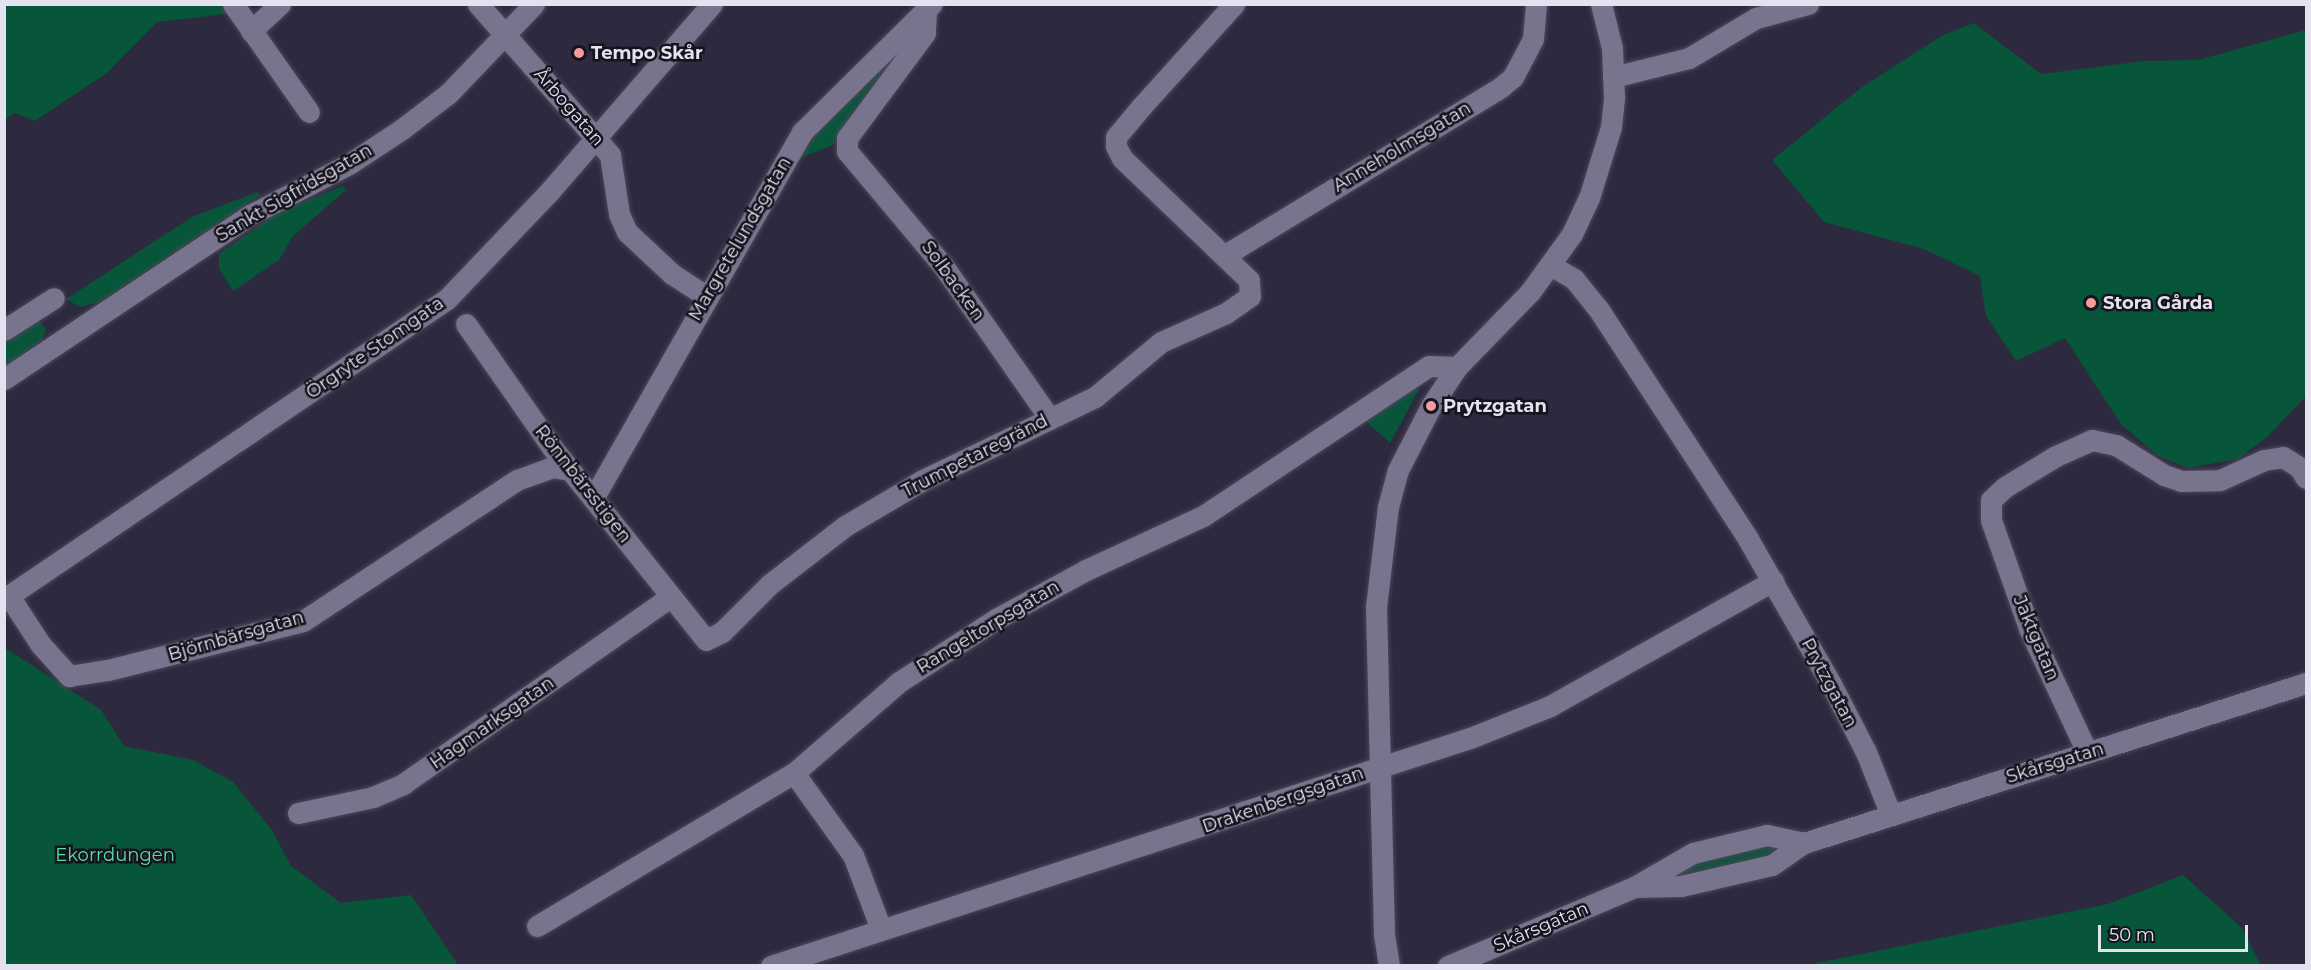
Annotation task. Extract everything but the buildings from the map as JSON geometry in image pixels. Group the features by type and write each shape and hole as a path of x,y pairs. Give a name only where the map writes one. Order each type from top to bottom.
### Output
{"street":[{"path":"233,4 309,112"},
{"path":"251,31 280,4"},
{"name":"Årbogatan","path":"478,4 610,155 619,214 627,232 672,274 706,296"},
{"name":"Sankt Sigfridsgatan","path":"4,379 250,215 350,164 402,129 449,93 506,36 534,4"},
{"name":"Örgryte Stomgata","path":"7,597 447,299 596,138 712,4"},
{"path":"1225,255 1122,158 1116,146 1116,137 1234,4"},
{"name":"Anneholmsgatan","path":"1225,255 1501,87 1513,77 1533,39 1536,4"},
{"path":"1389,966 1384,934 1376,607 1388,507 1407,449 1457,367 1530,292 1572,234 1602,162 1611,128 1612,48 1601,4"},
{"path":"1613,77 1689,58 1756,18 1808,4"},
{"name":"Margretelundsgatan","path":"847,151 848,138 925,33 929,8"},
{"name":"Margretelundsgatan","path":"594,497 706,296 802,132 929,8"},
{"name":"Solbacken","path":"847,151 944,267 1050,418"},
{"name":"Trumpetaregränd","path":"706,640 722,632 770,584 845,526 921,481 1095,397 1161,342 1226,313 1250,297 1252,290 1249,279 1225,255"},
{"name":"Prytzgatan","path":"1550,265 1574,279 1599,310 1773,581 1866,752 1891,815"},
{"path":"4,330 54,298"},
{"name":"Rönnbärsstigen","path":"466,324 570,470 594,497 669,598 706,640"},
{"name":"Rangeltorpsgatan","path":"537,926 794,773 899,682 996,619 1086,570 1203,516 1429,366 1457,367"},
{"name":"Jaktgatan","path":"2087,752 2029,628 1991,520 1991,500 2005,487 2074,446 2092,440 2116,445 2164,475 2181,481 2220,480 2264,460 2283,457 2299,467 2307,478"},
{"name":"Björnbärsgatan","path":"7,597 41,645 69,676 108,670 303,621 518,480 552,467 570,470"},
{"name":"Drakenbergsgatan","path":"771,966 881,928 1014,889 1470,738 1550,706 1773,581"},
{"name":"Hagmarksgatan","path":"298,813 373,797 403,784 669,598"},
{"name":"Skårsgatan","path":"1634,887 1682,886 1772,865 1804,843 2307,683"},
{"path":"794,773 853,855 881,928"},
{"name":"Skårsgatan","path":"1448,966 1634,887 1693,853 1767,835 1804,843"}],"green space":[{"path":"220,4 226,14 157,22 107,73 35,121 15,113 5,120 5,5"},
{"path":"1974,23 2041,74 2144,61 2198,60 2306,30 2306,396 2268,436 2238,459 2188,468 2158,456 2121,424 2065,338 2016,361 1986,316 1980,276 1924,249 1824,222 1772,160 1862,87 1943,35"},
{"path":"921,25 833,145 800,158 816,131"},
{"path":"343,186 346,190 293,236 279,260 233,291 219,269 219,254 279,212"},
{"path":"257,192 260,195 100,302 80,307 66,299 192,217"},
{"path":"39,321 46,329 42,340 5,366 5,343"},
{"path":"1414,386 1418,391 1390,443 1363,419"},
{"name":"Ekorrdungen","path":"5,648 101,710 124,746 193,760 233,782 271,829 291,866 341,903 411,895 458,965 5,965"},
{"path":"1774,844 1782,848 1756,859 1671,876 1682,867 1728,853"},
{"path":"2183,875 2241,927 2261,965 1807,965 2108,904"}],"place":[{"name":"Tempo Skår","path":"579,53"},
{"name":"Stora Gårda","path":"2091,303"},
{"name":"Prytzgatan","path":"1431,406"}]}
